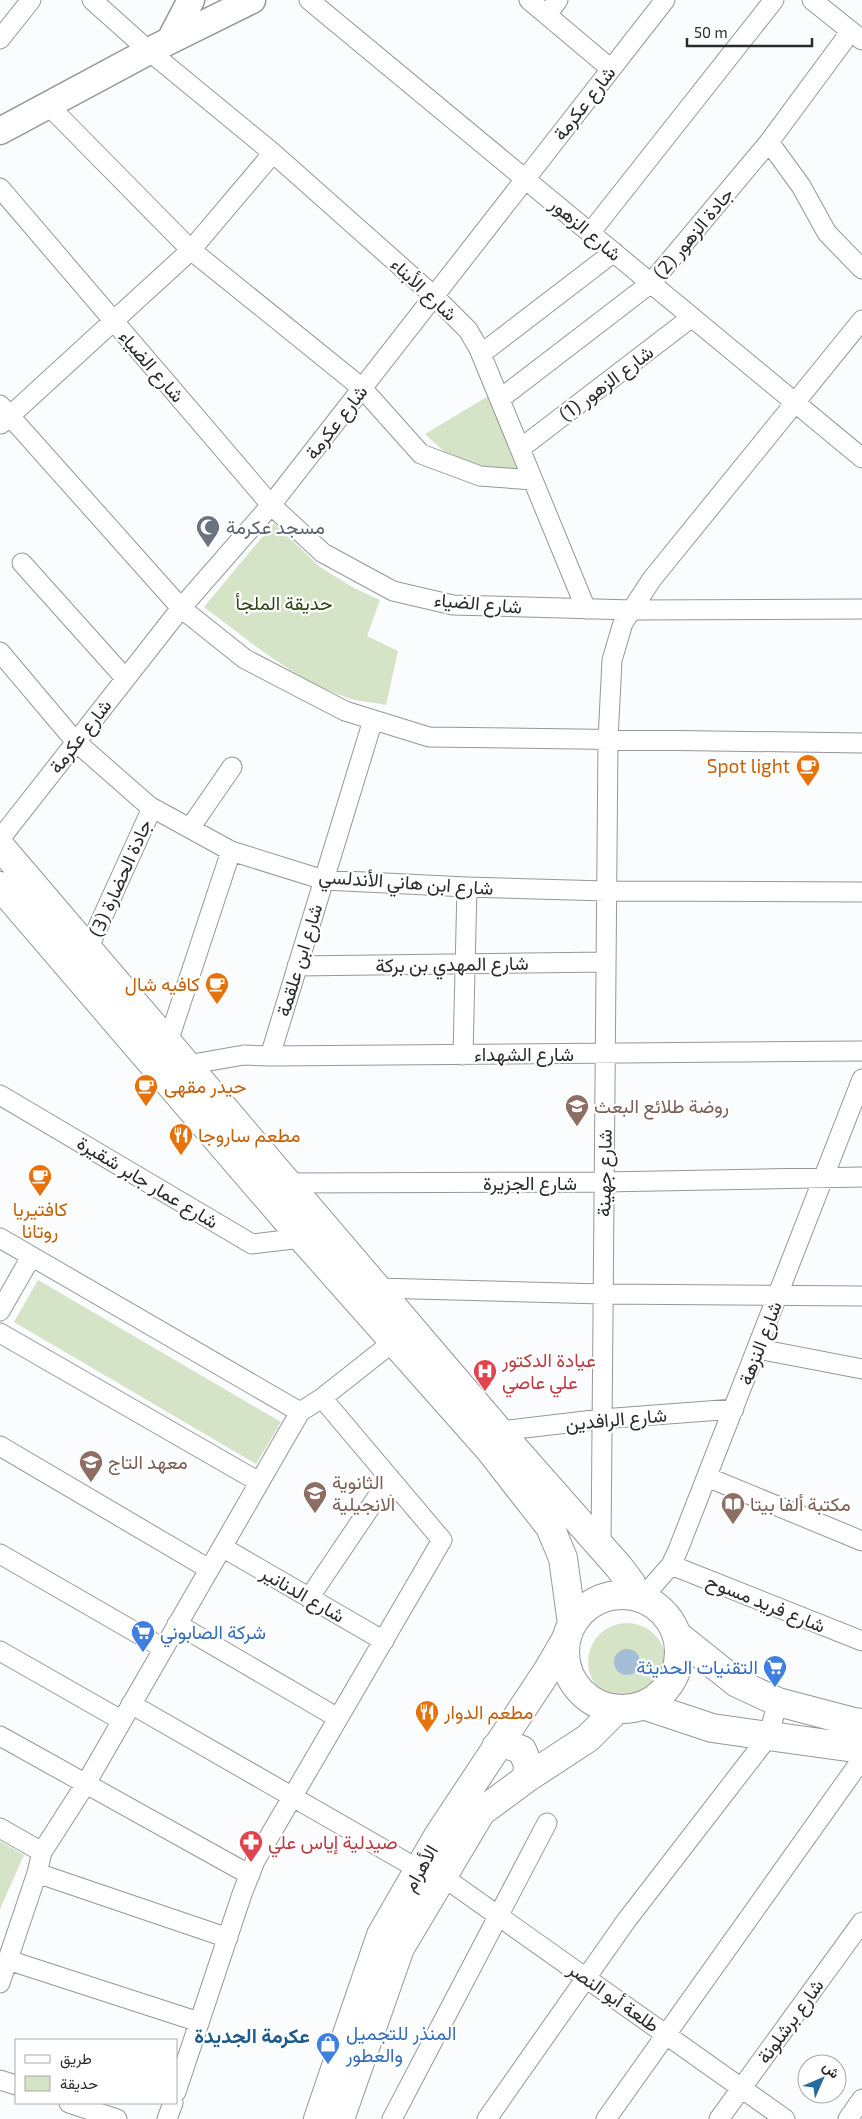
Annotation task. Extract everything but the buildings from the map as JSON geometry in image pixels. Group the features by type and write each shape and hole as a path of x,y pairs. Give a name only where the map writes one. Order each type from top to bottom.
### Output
{"main road":[{"path":"160,46 191,0"},
{"path":"0,130 252,0"},
{"path":"0,846 499,1431 601,1547 631,1583 639,1597"},
{"path":"0,886 302,1238 489,1449 550,1527 563,1558 569,1632 566,1663 576,1685 594,1702 616,1709 643,1705 661,1694 674,1677 679,1656 677,1635 669,1620 657,1607 639,1597 617,1595 598,1600 583,1610 569,1632"},
{"name":"الأهرام","path":"339,2118 400,1948 430,1873 496,1747 548,1670 569,1632"},
{"path":"677,1635 737,1683 778,1702 862,1723"},
{"path":"643,1705 712,1728 862,1749"},
{"name":"الأهرام","path":"430,1873 481,1812 527,1778 588,1738 616,1709"},
{"path":"496,1747 506,1744 522,1750 528,1764 527,1778"}],"street":[{"path":"0,39 31,0"},
{"name":"شارع الأبناء","path":"92,0 160,46 273,153 434,296 468,330 481,354 586,608"},
{"name":"شارع الزهور","path":"309,0 862,458"},
{"path":"529,0 610,70"},
{"path":"547,15 558,0"},
{"name":"شارع عكرمة","path":"0,839 181,608 271,505 665,0"},
{"path":"590,233 774,0"},
{"path":"812,0 858,34"},
{"name":"جادة الزهور (2)","path":"500,399 651,283 858,34"},
{"path":"49,106 191,250 362,388 421,454 480,476 533,480"},
{"path":"768,142 801,186 827,233 862,269"},
{"path":"273,153 191,250 3,415 181,608 245,660 345,711 430,737 862,743"},
{"name":"شارع الضياء","path":"0,188 271,505 323,553 393,591 453,605 632,610 862,609"},
{"path":"481,354 614,252"},
{"name":"شارع الزهور (1)","path":"520,448 692,317"},
{"name":"شارع جهينة","path":"601,1547 608,740 612,660 623,623 652,579 862,320"},
{"path":"22,563 125,678"},
{"name":"شارع ابن هاني الأندلسي","path":"0,652 75,741 152,808 231,851 324,880 467,887 862,892"},
{"name":"شارع ابن علقمة","path":"270,1056 372,720"},
{"path":"190,828 232,767"},
{"name":"جادة الحضارة (3)","path":"88,948 152,808"},
{"path":"168,1042 231,851"},
{"path":"463,1055 467,887"},
{"name":"شارع المهدي بن بركة","path":"297,966 606,962"},
{"name":"شارع الشهداء","path":"187,1065 244,1055 862,1051"},
{"name":"شارع النزهة","path":"639,1597 670,1565 758,1350 862,1079"},
{"name":"شارع عمار جابر شقيرة","path":"0,1095 252,1244 302,1238"},
{"name":"شارع الجزيرة","path":"288,1183 604,1182 862,1177"},
{"path":"0,1238 300,1412"},
{"path":"0,1311 31,1257"},
{"path":"377,1288 603,1294 862,1296"},
{"path":"0,1333 260,1482"},
{"path":"0,1984 8,1960 7,1935 37,1873 42,1852 85,1785 300,1412 322,1398 393,1342"},
{"path":"758,1350 862,1369"},
{"path":"178,2086 255,1862 442,1540 322,1398"},
{"name":"شارع الرافدين","path":"499,1431 602,1419 734,1409"},
{"path":"0,1446 209,1569"},
{"path":"707,1476 862,1541"},
{"path":"309,1598 390,1478"},
{"name":"شارع الدنانير","path":"222,1547 384,1641"},
{"path":"0,1554 163,1648"},
{"name":"شارع فريد مسوح","path":"670,1565 862,1641"},
{"path":"177,1624 338,1718"},
{"path":"0,1651 121,1720"},
{"path":"487,2119 626,1921 768,1737 778,1702"},
{"name":"طلعة أبو النصر","path":"131,1704 430,1873 499,1916 785,2119"},
{"path":"0,1736 85,1785 250,1875"},
{"path":"606,2119 862,1759"},
{"path":"392,2119 547,1823"},
{"path":"0,1828 42,1852"},
{"path":"37,1873 228,1938"},
{"name":"شارع برشلونة","path":"719,2119 862,1922"},
{"path":"8,1960 200,2022"},
{"path":"0,2080 15,2085"},
{"path":"848,2119 862,2099"},
{"path":"72,2104 117,2119"},
{"path":"167,2119 172,2104"}],"green space":[{"path":"490,395 519,470 481,468 449,456 425,434"},
{"name":"حديقة الملجأ","path":"274,523 320,567 354,588 380,600 367,636 398,651 386,705 348,698 309,681 272,658 204,607"},
{"path":"38,1280 281,1422 256,1464 14,1322"},
{"path":"627,1623 642,1626 655,1634 663,1647 666,1662 663,1677 655,1690 642,1698 627,1701 612,1698 599,1690 591,1677 588,1662 591,1647 599,1634 612,1626"},
{"path":"0,1841 24,1855 0,1909"}],"water":[{"path":"627,1649 636,1653 640,1662 636,1671 627,1675 618,1671 614,1662 618,1653"}],"place":[{"name":"مسجد عكرمة","path":"208,548"},
{"name":"Spot light","path":"808,787"},
{"name":"كافيه شال","path":"217,1005"},
{"name":"حيدر مقهى","path":"146,1107"},
{"name":"روضة طلائع البعث","path":"577,1127"},
{"name":"مطعم ساروجا","path":"181,1156"},
{"name":"كافتيريا روتانا","path":"40,1197"},
{"name":"عيادة الدكتور علي عاصي","path":"485,1392"},
{"name":"معهد التاج","path":"91,1483"},
{"name":"الثانوية الانجيلية","path":"315,1514"},
{"name":"مكتبة ألفا بيتا","path":"733,1525"},
{"name":"شركة الصابوني","path":"143,1653"},
{"name":"التقنيات الحديثة","path":"775,1688"},
{"name":"مطعم الدوار","path":"427,1733"},
{"name":"صيدلية إياس علي","path":"251,1863"},
{"name":"المنذر للتجميل والعطور","path":"328,2065"}],"district":[{"name":"عكرمة الجديدة","path":"252,2036"}]}
